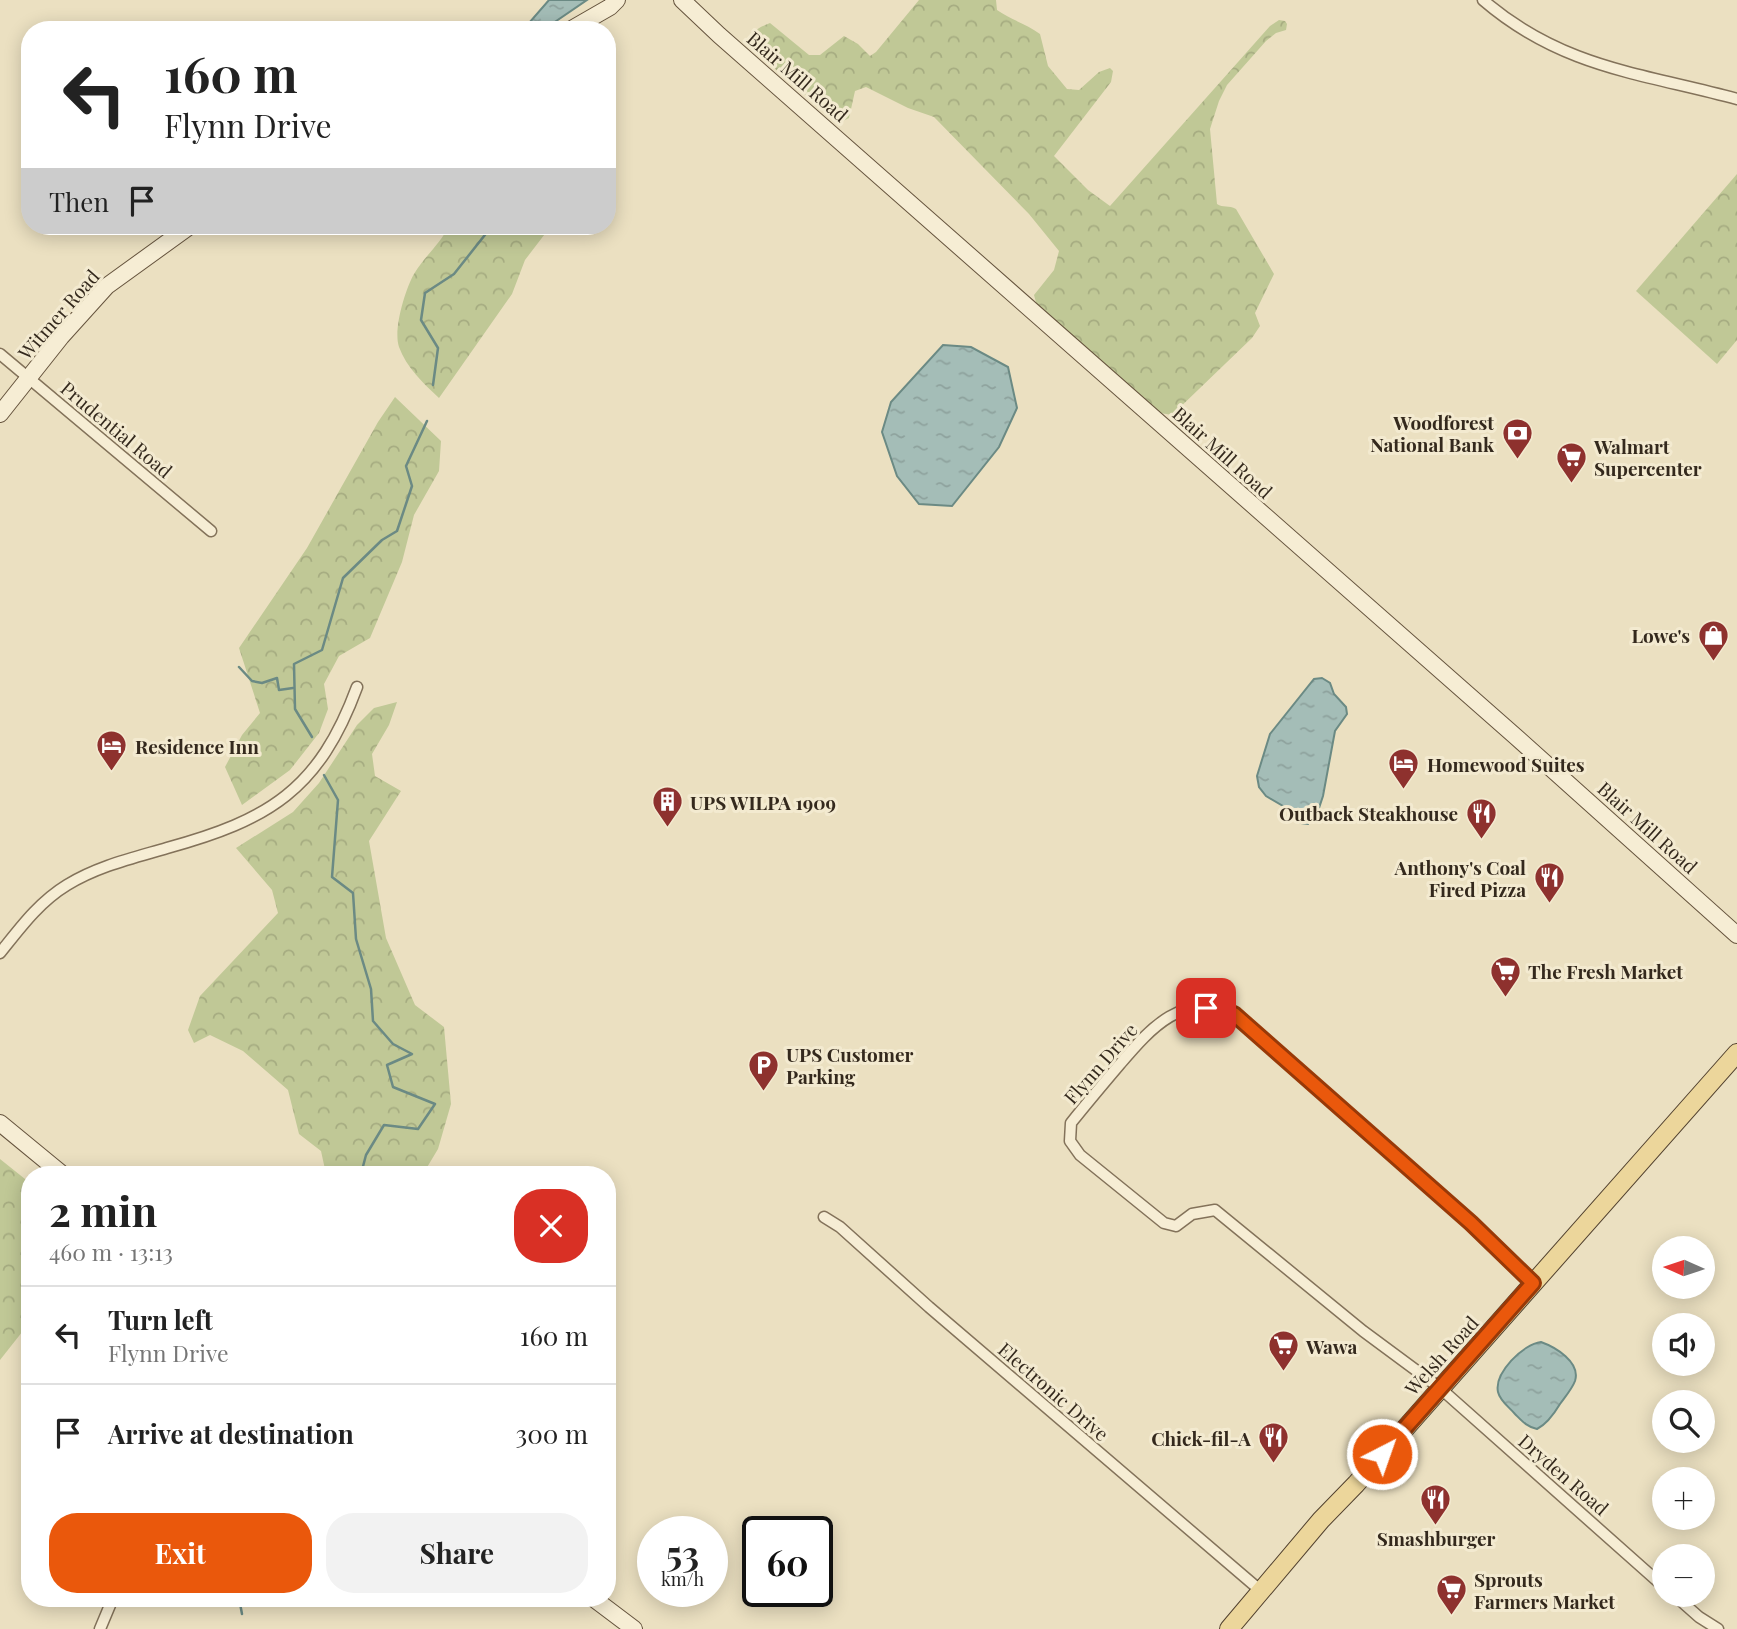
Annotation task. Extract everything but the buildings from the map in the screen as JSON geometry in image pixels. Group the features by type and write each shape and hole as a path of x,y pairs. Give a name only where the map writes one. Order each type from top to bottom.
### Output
{"main road":[{"path":"586,21 617,0"},
{"name":"Blair Mill Road","path":"682,0 1737,934"},
{"name":"Witmer Road","path":"0,414 61,337 107,286 178,235"},
{"name":"Welsh Road","path":"1686,1110 1695,1087 1737,1039"},
{"name":"Welsh Road","path":"1229,1629 1321,1520 1737,1053"},
{"path":"1713,1080 1737,1065"},
{"path":"0,1123 52,1166"},
{"path":"605,1607 634,1629"}],"street":[{"path":"1483,0 1526,33 1562,51 1609,69 1737,99"},
{"name":"Prudential Road","path":"0,354 211,531"},
{"path":"0,953 37,908 69,884 112,863 220,833 276,804 312,772 334,740 357,687"},
{"name":"Flynn Drive","path":"1440,1388 1363,1330 1216,1210 1192,1214 1175,1226 1164,1223 1080,1155 1070,1141 1071,1124 1136,1045 1162,1021 1189,1008 1215,1008 1234,1014 1462,1214 1533,1283"},
{"name":"Electronic Drive","path":"824,1217 840,1227 929,1307 1261,1591"},
{"name":"Dryden Road","path":"1440,1388 1652,1576"},
{"path":"100,1629 109,1607"},
{"path":"1687,1607 1718,1629"}],"green space":[{"path":"919,0 996,0 997,10 1040,34 1048,66 1067,89 1079,90 1099,72 1110,68 1113,71 1111,82 1054,156 1088,190 1110,206 1270,26 1279,20 1287,24 1286,30 1276,33 1266,41 1227,85 1210,129 1217,204 1236,209 1274,274 1255,313 1260,326 1252,338 1172,415 1155,412 1037,306 1034,295 1054,270 1059,251 1029,214 934,117 908,108 866,87 855,91 849,118 841,122 825,112 749,43 756,30 770,23 809,55 820,55 844,36 858,44 870,56"},
{"path":"1737,174 1737,340 1717,364 1636,291"},
{"path":"443,235 544,235 525,260 512,294 439,398 406,361 399,347 398,331 401,310 411,281"},
{"path":"395,397 441,441 439,471 414,515 402,562 370,638 339,656 324,684 328,709 319,733 290,770 242,805 225,767 242,735 260,713 239,648 307,548"},
{"path":"397,702 389,725 372,754 375,776 401,791 369,841 386,938 415,1005 444,1027 451,1104 438,1149 428,1166 324,1166 321,1151 299,1134 288,1090 243,1051 210,1035 194,1043 188,1030 200,996 278,913 272,890 236,848 293,812 319,783 357,725 374,708"},
{"path":"0,1159 21,1176 21,1333 0,1360"}],"water":[{"path":"549,0 587,0 556,21 531,21"},
{"path":"943,345 971,347 1008,367 1017,408 999,447 952,506 919,504 897,476 882,432 891,402"},
{"path":"1322,678 1330,683 1334,694 1346,707 1347,714 1335,731 1323,796 1318,811 1308,824 1293,818 1288,809 1266,796 1259,787 1257,776 1270,734 1314,679"},
{"path":"1541,1342 1566,1356 1576,1374 1572,1387 1555,1411 1547,1422 1537,1429 1530,1427 1505,1404 1499,1395 1498,1384 1505,1368 1518,1354"}],"waterway":[{"path":"433,385 438,348 421,320 425,293 454,274 485,235"},
{"path":"312,737 295,709 294,664 322,650 343,578 382,540 397,531 412,486 406,466 427,421"},
{"path":"239,667 252,681 262,683 277,678 279,690 293,688"},
{"path":"324,775 338,800 332,877 353,893 356,939 371,989 373,1021 393,1044 412,1054 387,1065 393,1087 435,1104 418,1129 384,1125 366,1155 363,1166"},
{"path":"241,1607 242,1614"}],"place":[{"name":"Woodforest National Bank","path":"1517,460"},
{"name":"Walmart Supercenter","path":"1571,484"},
{"name":"Lowe's","path":"1713,662"},
{"name":"Residence Inn","path":"112,773"},
{"name":"Homewood Suites","path":"1404,791"},
{"name":"UPS WILPA 1909","path":"667,829"},
{"name":"Outback Steakhouse","path":"1481,840"},
{"name":"Anthony's Coal Fired Pizza","path":"1549,905"},
{"name":"The Fresh Market","path":"1505,998"},
{"name":"UPS Customer Parking","path":"763,1092"},
{"name":"Wawa","path":"1283,1373"},
{"name":"Chick-fil-A","path":"1274,1465"},
{"name":"Smashburger","path":"1436,1526"},
{"name":"Sprouts Farmers Market","path":"1451,1617"}],"route":[{"path":"1206,1008 1234,1014 1471,1223 1533,1283 1382,1454"}]}
